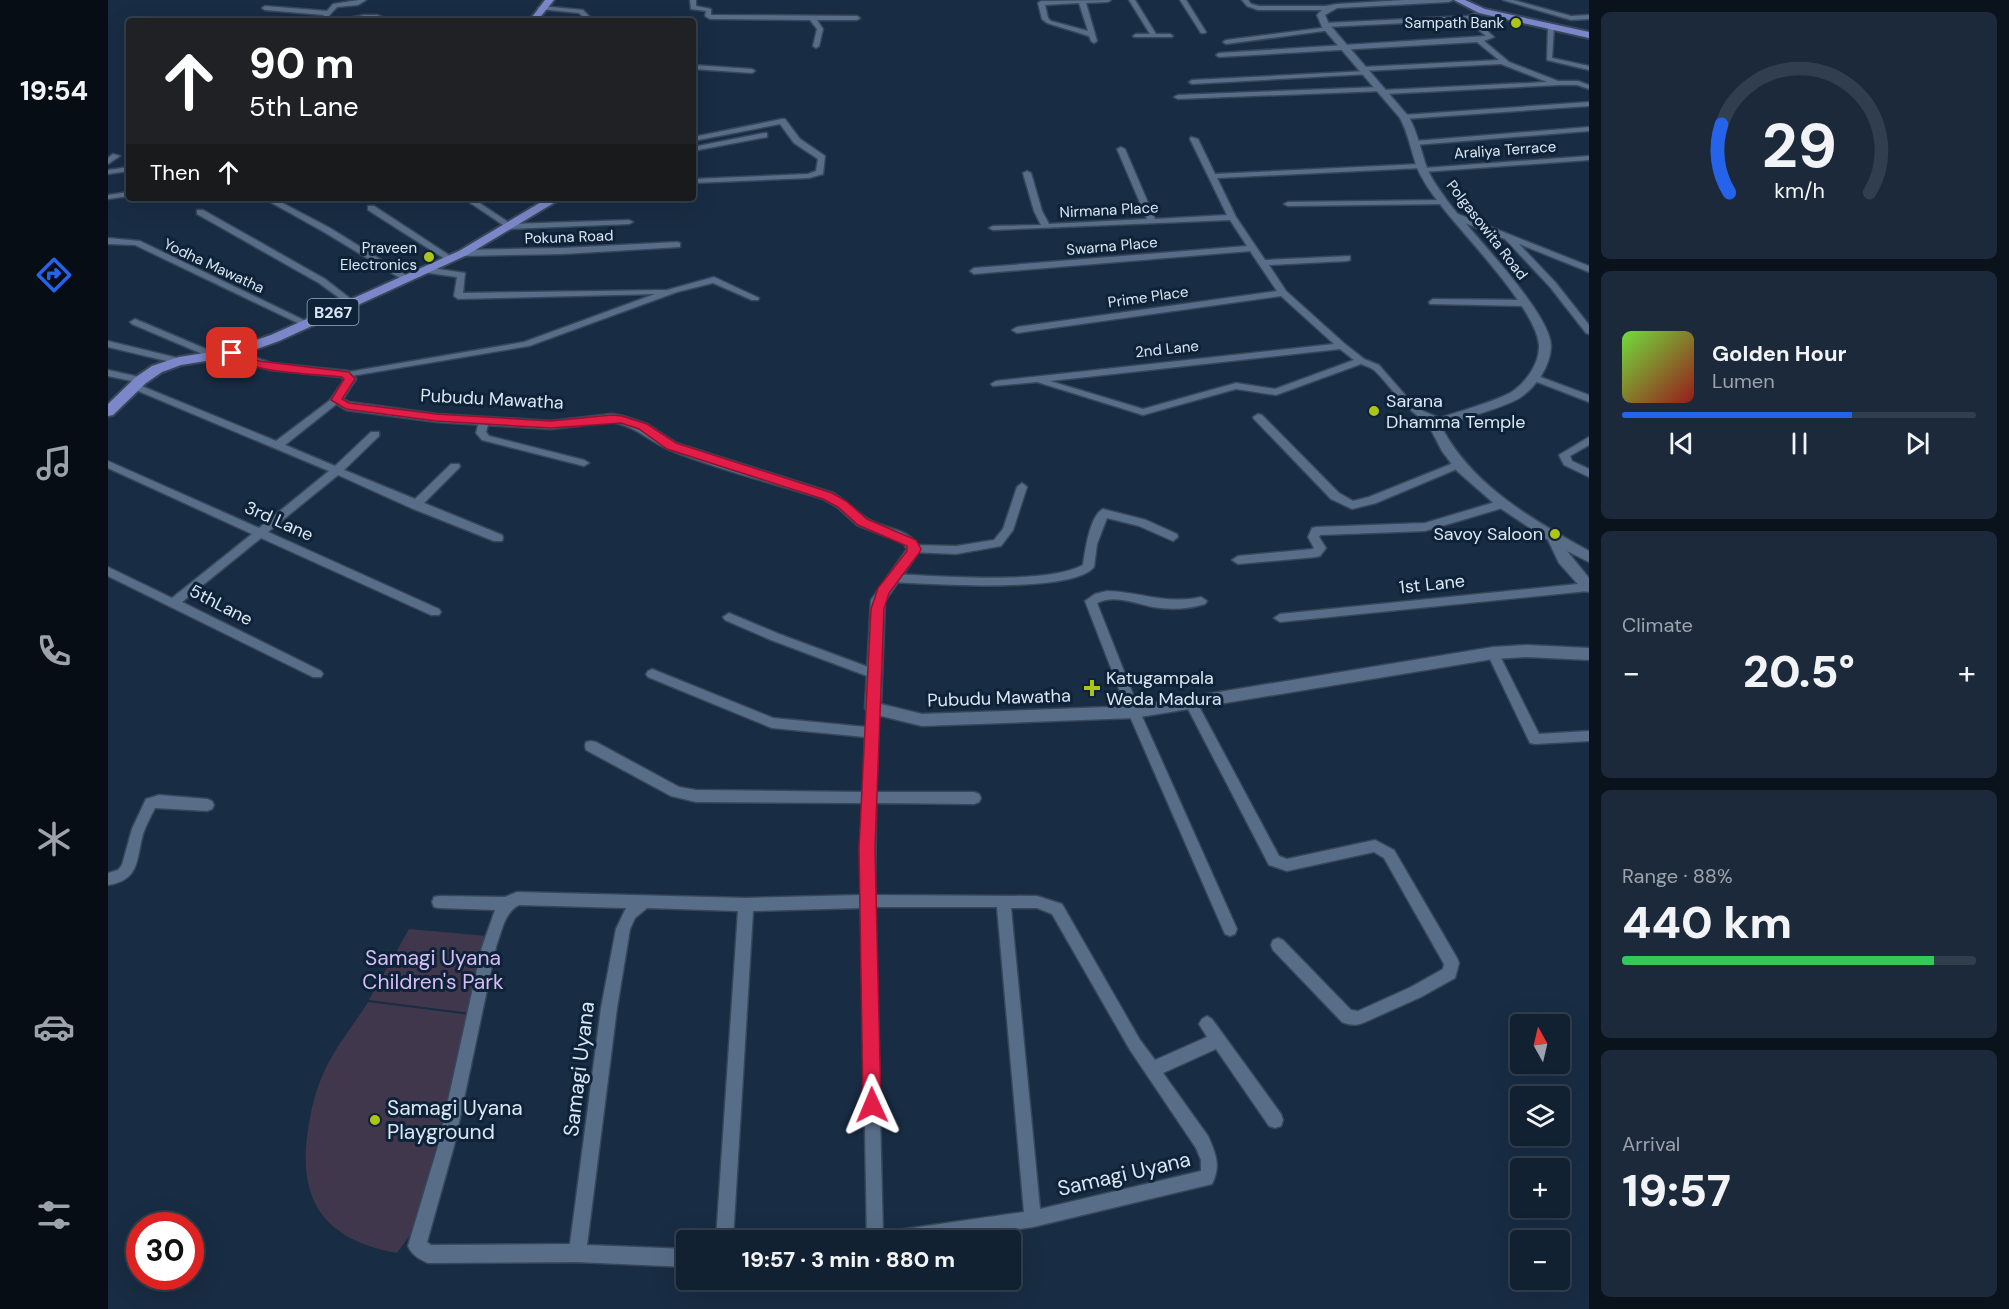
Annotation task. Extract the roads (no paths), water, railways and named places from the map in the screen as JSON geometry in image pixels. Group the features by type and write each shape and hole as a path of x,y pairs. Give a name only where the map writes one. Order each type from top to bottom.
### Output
{"main road":[{"path":"535,18 550,0"},
{"path":"1458,0 1482,11 1589,35"},
{"name":"B267","path":"108,412 137,383 157,369 178,362 232,353 307,324 457,256 551,201"}],"street":[{"path":"324,18 335,5 358,3 363,0"},
{"path":"693,0 693,8 709,10 708,16 710,17 858,18"},
{"path":"1082,1 1094,38 1045,19 1042,1 1108,0"},
{"path":"1132,0 1154,36"},
{"path":"1183,0 1203,32"},
{"path":"1245,0 1249,5 1258,8 1329,8 1449,0"},
{"path":"1506,0 1571,18 1589,17"},
{"path":"265,8 328,13"},
{"path":"541,8 581,11 588,18"},
{"path":"1327,27 1321,15 1329,8"},
{"path":"1226,42 1327,27 1469,18 1482,11"},
{"path":"355,18 385,18"},
{"path":"1218,55 1479,40 1491,37 1469,18"},
{"path":"813,19 820,29 816,46"},
{"name":"Polgasowita Road","path":"1327,27 1404,117 1422,168 1443,202 1494,261 1524,303 1541,332 1545,347 1534,378"},
{"path":"1551,27 1549,59 1589,68"},
{"path":"1136,36 1170,36"},
{"path":"1479,40 1506,63 1559,83"},
{"path":"1192,82 1506,63"},
{"path":"696,67 752,71"},
{"path":"1178,96 1559,83 1578,83 1589,87"},
{"path":"1404,117 1589,104"},
{"path":"696,138 782,121 797,141 822,158 820,172 809,176 696,181"},
{"path":"1415,143 1589,129"},
{"path":"696,148 764,135"},
{"path":"1194,139 1232,217 1283,293 1342,346 1361,361 1376,367 1402,398 1420,412 1440,422"},
{"path":"1121,149 1152,221"},
{"path":"108,162 116,156"},
{"name":"Araliya Terrace","path":"1212,177 1589,158"},
{"path":"108,172 126,169"},
{"name":"Nirmana Place","path":"1027,173 1038,211 1046,227 1232,217"},
{"path":"108,197 126,194"},
{"path":"273,201 327,230 408,279"},
{"path":"471,201 509,227 629,222"},
{"path":"1288,204 1443,202"},
{"path":"371,208 457,256"},
{"path":"200,212 322,281 352,303"},
{"path":"1455,216 1589,269"},
{"path":"993,228 1046,227"},
{"path":"1506,236 1553,285 1589,331"},
{"name":"Yodha Mawatha","path":"108,241 137,243 307,324"},
{"name":"Pokuna Road","path":"457,256 677,245"},
{"name":"Swarna Place","path":"974,272 1252,248"},
{"path":"1263,263 1347,258"},
{"path":"425,270 462,275 458,296 674,290"},
{"path":"232,353 240,359 258,364 348,375 526,344 674,290 714,280 755,298"},
{"name":"Prime Place","path":"1017,330 1283,293"},
{"path":"1432,302 1524,303"},
{"path":"135,322 215,356"},
{"path":"108,344 178,362"},
{"name":"2nd Lane","path":"996,384 1342,346"},
{"path":"1036,380 1143,412 1236,386 1276,392 1361,361"},
{"path":"108,372 498,538"},
{"path":"278,446 336,400 339,392 348,382 348,375"},
{"path":"1589,399 1534,378 1516,395 1440,422 1436,428 1442,442 1460,464 1502,504 1554,538 1589,557"},
{"name":"Pubudu Mawatha","path":"336,400 346,406 436,418 551,425 612,418 622,420 643,427 672,446 828,496 842,504 862,522 908,540 914,549"},
{"path":"1258,417 1335,496 1352,505 1372,500 1460,464"},
{"path":"484,421 481,433 486,438 584,464"},
{"path":"175,602 337,470 375,434"},
{"path":"1589,440 1564,455 1568,463 1589,474"},
{"name":"3rd Lane","path":"108,464 262,531 435,612"},
{"path":"415,504 455,466"},
{"path":"875,1230 868,901 878,600 914,549 965,549 997,543 1008,530 1022,487"},
{"path":"1238,560 1316,553 1320,548 1313,537 1316,531 1425,527 1502,504"},
{"path":"894,578 1031,580 1079,573 1088,567 1091,544 1103,513 1142,523 1173,537"},
{"path":"1554,538 1564,559 1589,587"},
{"name":"5thLane","path":"108,571 175,602 317,674"},
{"name":"1st Lane","path":"1280,618 1589,587"},
{"path":"1201,601 1161,604 1113,596 1097,596 1091,601 1134,712 1230,929"},
{"path":"729,617 875,674"},
{"name":"Pubudu Mawatha","path":"873,708 896,716 922,720 1134,712 1192,705 1493,653 1527,651 1589,654"},
{"path":"1493,653 1535,738 1589,736"},
{"path":"652,674 772,723 873,733"},
{"path":"1192,705 1274,861 1287,865 1375,846 1389,854 1452,963 1450,973 1416,992 1358,1018 1347,1017 1278,945"},
{"path":"591,746 676,792 696,796 974,798"},
{"path":"108,879 125,875 129,868 137,831 152,803 159,801 207,806"},
{"name":"Samagi Uyana","path":"439,902 507,904 517,898 746,905 868,901 1004,901 1037,902 1057,909 1151,1070 1202,1142 1209,1158 1211,1171 1206,1178 1033,1219 959,1230"},
{"name":"Samagi Uyana","path":"577,1253 609,1008 623,929 630,913 646,901"},
{"name":"Samagi Uyana","path":"1004,901 1033,1219"},
{"path":"507,904 497,921 489,947 446,1146 417,1246 428,1254 577,1253 676,1258"},
{"path":"725,1230 746,905"},
{"path":"1207,1024 1275,1120"},
{"path":"1151,1070 1218,1041"}],"place":[{"name":"Sampath Bank","path":"1516,23"},
{"name":"Praveen Electronics","path":"429,257"},
{"name":"Sarana Dhamma Temple","path":"1374,411"},
{"name":"Savoy Saloon","path":"1555,534"},
{"name":"Katugampala Weda Madura","path":"1092,688"},
{"name":"Samagi Uyana Playground","path":"375,1120"}],"park label":[{"name":"Samagi Uyana Children's Park","path":"433,970"}]}
